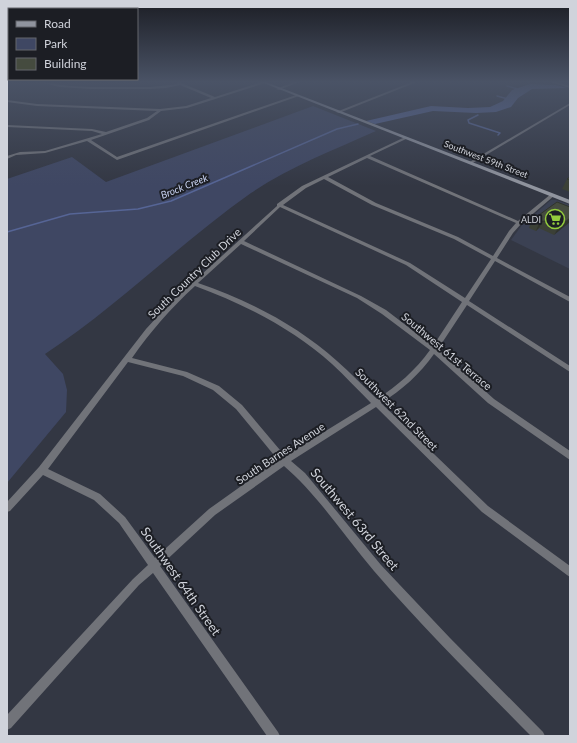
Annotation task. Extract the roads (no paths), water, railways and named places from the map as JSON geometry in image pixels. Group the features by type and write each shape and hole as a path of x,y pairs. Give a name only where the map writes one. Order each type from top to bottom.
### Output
{"main road":[{"name":"Southwest 59th Street","path":"350,117 570,202"}],"street":[{"path":"7,158 9,153 44,152 148,119 151,117"},
{"path":"87,138 117,160 239,117"},
{"path":"470,163 549,117"},
{"path":"7,126 92,130 105,133"},
{"name":"South Country Club Drive","path":"7,508 42,470 127,359 167,310 240,241 279,205 304,187 405,138"},
{"path":"368,157 518,223"},
{"path":"324,178 364,199 441,231 495,258 570,300"},
{"name":"South Barnes Avenue","path":"7,724 136,582 212,512 284,461 392,393 410,378 426,361 441,340 518,223 553,195"},
{"path":"279,205 402,261 570,368"},
{"name":"Southwest 61st Terrace","path":"240,241 359,297 384,312 433,350 491,401 570,456"},
{"name":"Southwest 62nd Street","path":"194,284 213,290 279,322 314,346 334,362 485,509 570,572"},
{"name":"Southwest 63rd Street","path":"127,359 185,374 216,388 239,407 284,461 302,476 378,568 441,636 539,736"},
{"name":"Southwest 64th Street","path":"42,470 97,497 122,520 274,736"}],"waterway":[{"path":"475,117 468,120 469,123 500,133 498,135"},
{"name":"Brock Creek","path":"7,232 70,214 138,209 171,201 337,129 358,124"}],"place":[{"name":"ALDI","path":"555,219"}]}
